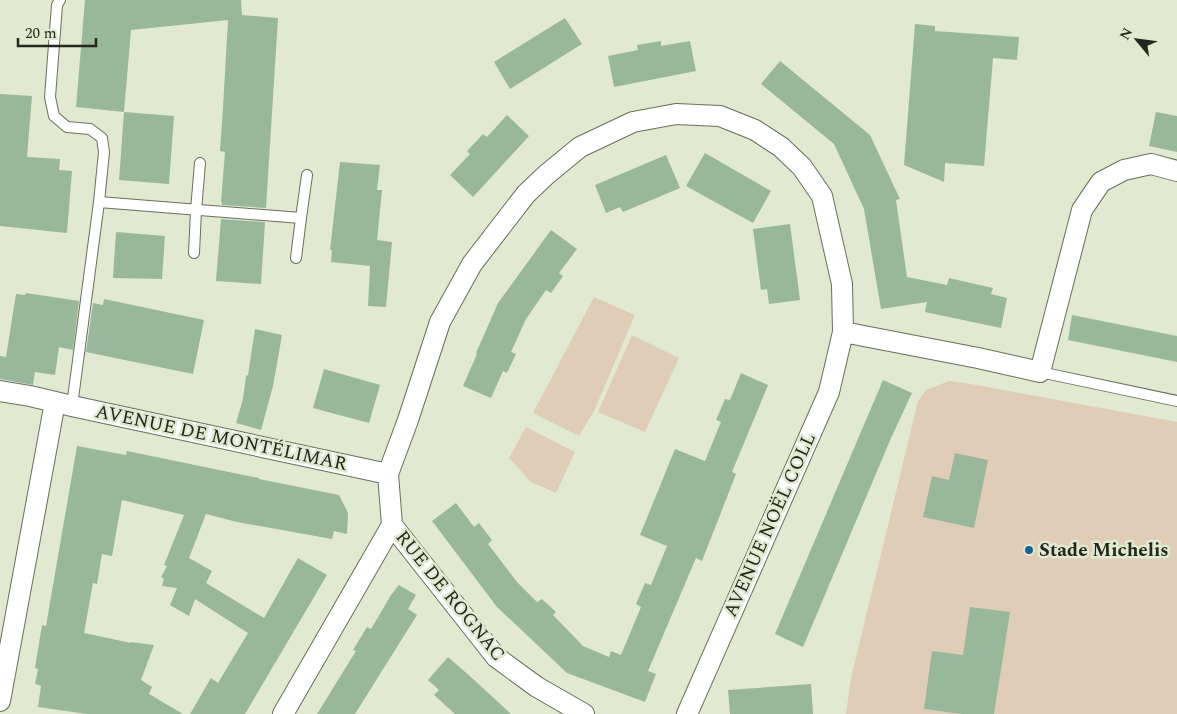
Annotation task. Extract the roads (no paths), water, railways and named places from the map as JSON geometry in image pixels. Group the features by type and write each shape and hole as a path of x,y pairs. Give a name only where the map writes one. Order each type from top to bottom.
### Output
{"street":[{"name":"AVENUE NOËL COLL","path":"388,474 440,322 472,264 526,194 546,175 580,147 632,122 676,114 720,116 755,130 781,147 802,167 822,196 842,284 843,332 829,392 687,714"},
{"path":"843,332 1040,372 1082,210 1101,182 1124,170 1151,164 1177,171"},
{"name":"AVENUE DE MONTÉLIMAR","path":"0,391 388,474"},
{"path":"0,700 63,404"},
{"path":"283,714 392,525 388,474"},
{"name":"RUE DE ROGNAC","path":"392,525 496,657 537,688 584,714"}],"lane":[{"path":"60,0 57,4 50,97 54,116 67,128 90,129 102,138 104,152 99,202 63,404"},
{"path":"194,253 200,163"},
{"path":"296,258 307,175"},
{"path":"99,202 302,218"},
{"path":"1040,372 1177,401"}],"place":[{"name":"Stade Michelis","path":"1029,550"}]}
